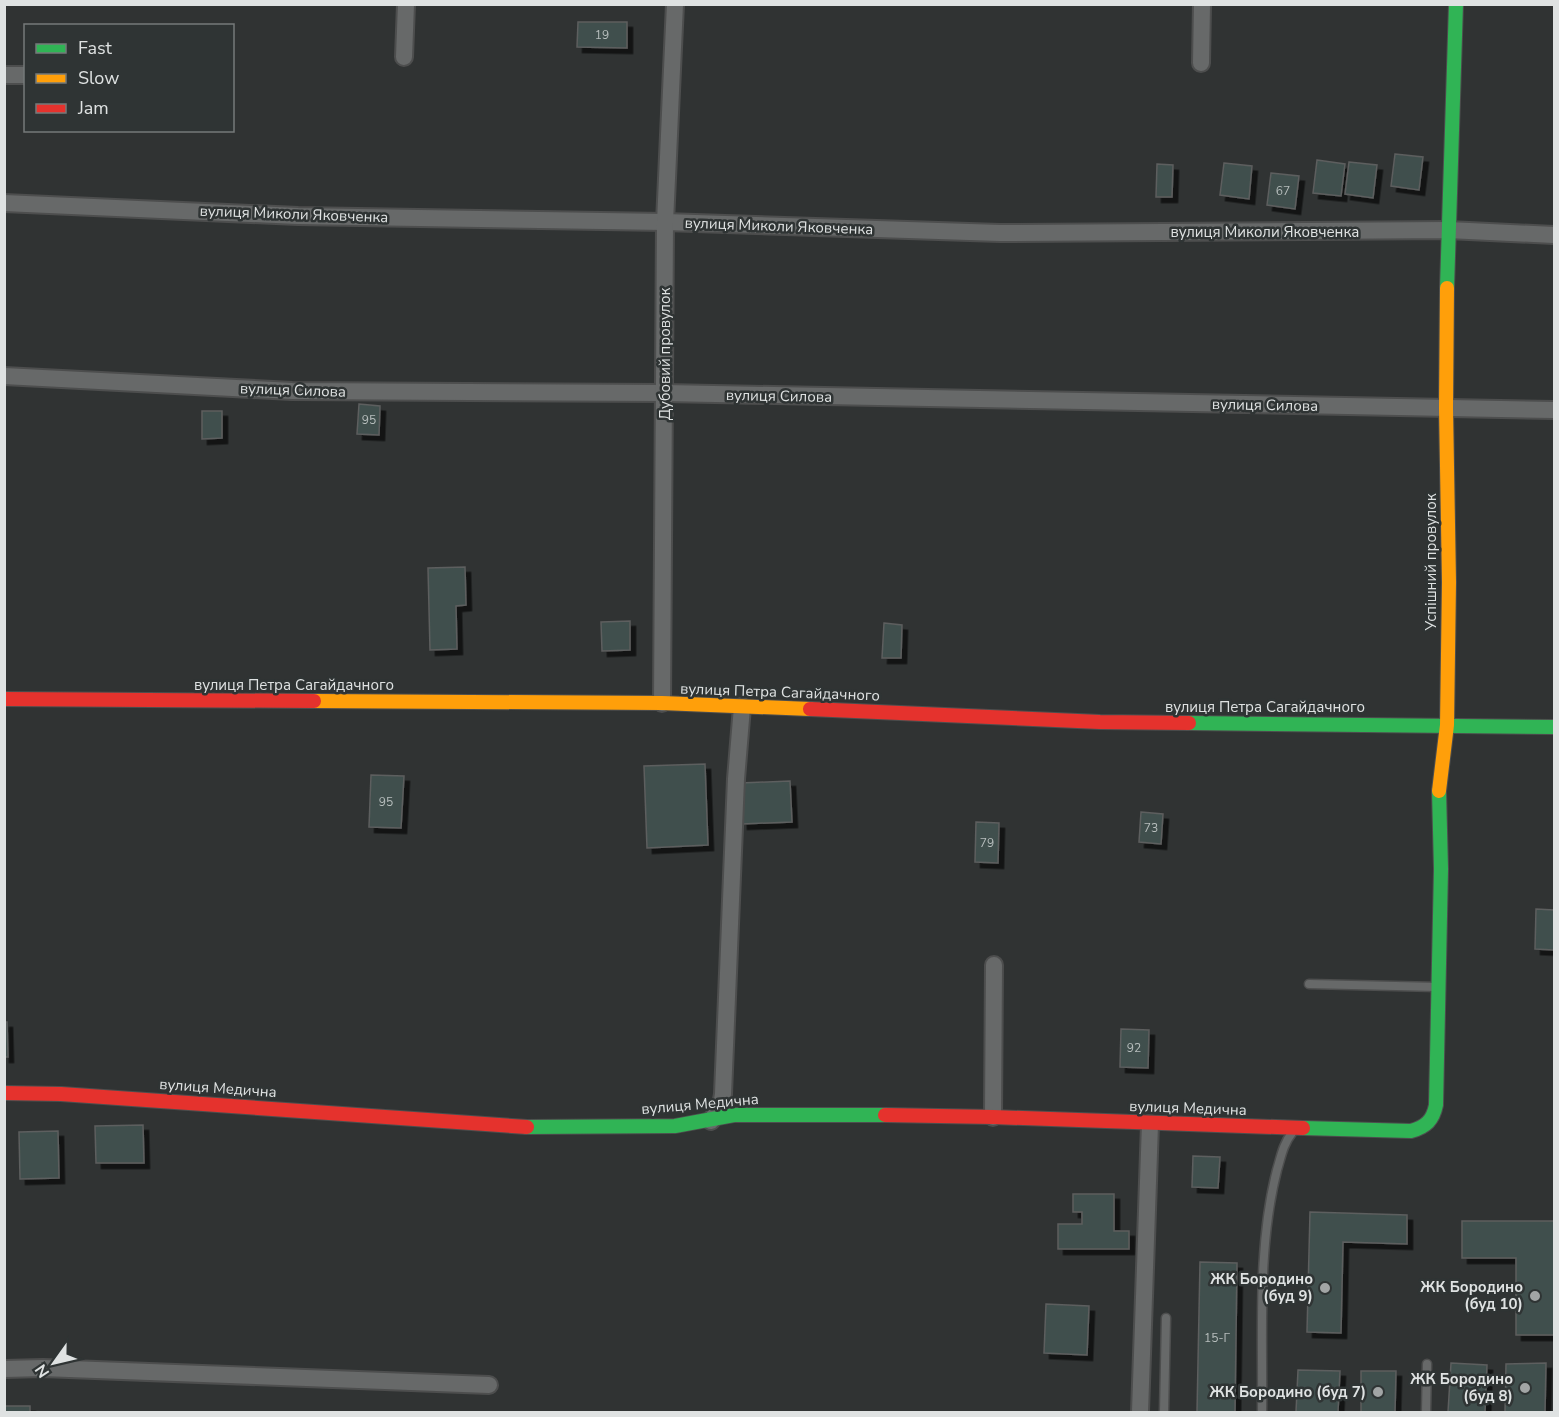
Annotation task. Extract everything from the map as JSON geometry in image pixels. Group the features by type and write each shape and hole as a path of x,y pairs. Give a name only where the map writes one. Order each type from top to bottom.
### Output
{"street":[{"path":"405,57 406,4"},
{"name":"Дубовий провулок","path":"662,703 665,222 675,4"},
{"path":"1201,63 1202,4"},
{"name":"Успішний провулок","path":"1432,1119 1436,1105 1441,869 1439,794 1447,725 1448,230 1456,4"},
{"path":"4,75 24,75"},
{"name":"вулиця Миколи Яковченка","path":"4,203 298,216 665,222 1000,233 1448,230 1554,235"},
{"name":"вулиця Силова","path":"4,376 292,392 665,393 1554,410"},
{"name":"вулиця Петра Сагайдачного","path":"4,699 662,703 1100,722 1554,727"},
{"path":"711,1121 721,1106 723,1094 735,790 742,707"},
{"path":"993,1117 994,965"},
{"name":"вулиця Медична","path":"4,1094 62,1094 540,1128 675,1126 734,1115 757,1114 993,1117 1411,1131 1424,1128 1432,1119"},
{"path":"1140,1413 1150,1124"},
{"path":"4,1369 44,1368 489,1385"}],"lane":[{"path":"1309,984 1438,987"},
{"path":"1262,1413 1265,1232 1275,1180 1286,1141 1296,1128"},
{"path":"1164,1413 1166,1318"},
{"path":"1426,1413 1427,1364"}],"building":[{"path":"578,22 627,22 627,48 577,47"},
{"path":"1395,154 1423,157 1419,190 1391,186"},
{"path":"1317,160 1345,164 1341,196 1313,193"},
{"path":"1349,162 1377,165 1373,198 1345,194"},
{"path":"1224,163 1252,166 1249,199 1220,195"},
{"path":"1157,164 1173,165 1172,197 1156,197"},
{"path":"1271,173 1299,176 1295,209 1267,205"},
{"path":"359,404 380,406 379,435 357,434"},
{"path":"202,411 222,411 222,438 202,439"},
{"path":"465,567 466,605 456,606 457,649 430,650 428,568"},
{"path":"630,621 630,650 602,651 601,622"},
{"path":"884,623 902,625 901,658 882,658"},
{"path":"705,764 708,845 647,848 644,766"},
{"path":"371,775 404,776 401,828 369,827"},
{"path":"790,781 792,822 742,824 740,783"},
{"path":"1141,812 1163,814 1161,844 1139,842"},
{"path":"976,822 999,823 998,863 975,862"},
{"path":"1536,909 1554,910 1554,950 1535,949"},
{"path":"4,1022 7,1022 8,1057 4,1057"},
{"path":"1121,1029 1149,1030 1148,1068 1120,1067"},
{"path":"143,1125 144,1163 96,1163 95,1126"},
{"path":"58,1131 59,1178 20,1179 19,1132"},
{"path":"1193,1156 1220,1157 1218,1188 1192,1187"},
{"path":"1073,1194 1114,1194 1114,1231 1129,1231 1129,1249 1058,1249 1058,1224 1082,1224 1082,1212 1073,1212"},
{"name":"ЖК Бородино (буд 9)","path":"1310,1212 1407,1215 1407,1244 1343,1242 1341,1333 1307,1332"},
{"name":"ЖК Бородино (буд 10)","path":"1462,1221 1554,1221 1554,1335 1516,1335 1516,1258 1462,1258"},
{"path":"1200,1262 1237,1263 1235,1412 1197,1412"},
{"path":"1046,1304 1089,1306 1087,1355 1044,1353"},
{"path":"1451,1363 1487,1365 1485,1412 1448,1412"},
{"name":"ЖК Бородино (буд 8)","path":"1546,1363 1545,1412 1505,1412 1506,1364"},
{"path":"1298,1370 1340,1371 1338,1412 1296,1412"},
{"name":"ЖК Бородино (буд 7)","path":"1361,1371 1396,1371 1395,1412 1361,1412"},
{"path":"4,1406 30,1406 30,1412 4,1412"}],"traffic: fast":[{"path":"1447,288 1456,4"},
{"path":"1189,723 1554,727"},
{"path":"1303,1128 1411,1131 1425,1125 1433,1115 1436,1105 1441,869 1439,791"},
{"path":"527,1127 675,1126 734,1115 885,1115"}],"traffic: slow":[{"path":"1439,791 1447,725 1449,582 1446,408 1447,288"},
{"path":"314,701 662,703 810,709"}],"traffic: jam":[{"path":"4,699 314,701"},
{"path":"810,709 1100,722 1189,723"},
{"path":"4,1093 61,1094 527,1127"},
{"path":"885,1115 1303,1128"}],"place":[{"name":"ЖК Бородино (буд 9)","path":"1325,1288"},
{"name":"ЖК Бородино (буд 10)","path":"1535,1296"},
{"name":"ЖК Бородино (буд 8)","path":"1525,1388"},
{"name":"ЖК Бородино (буд 7)","path":"1378,1392"}]}
